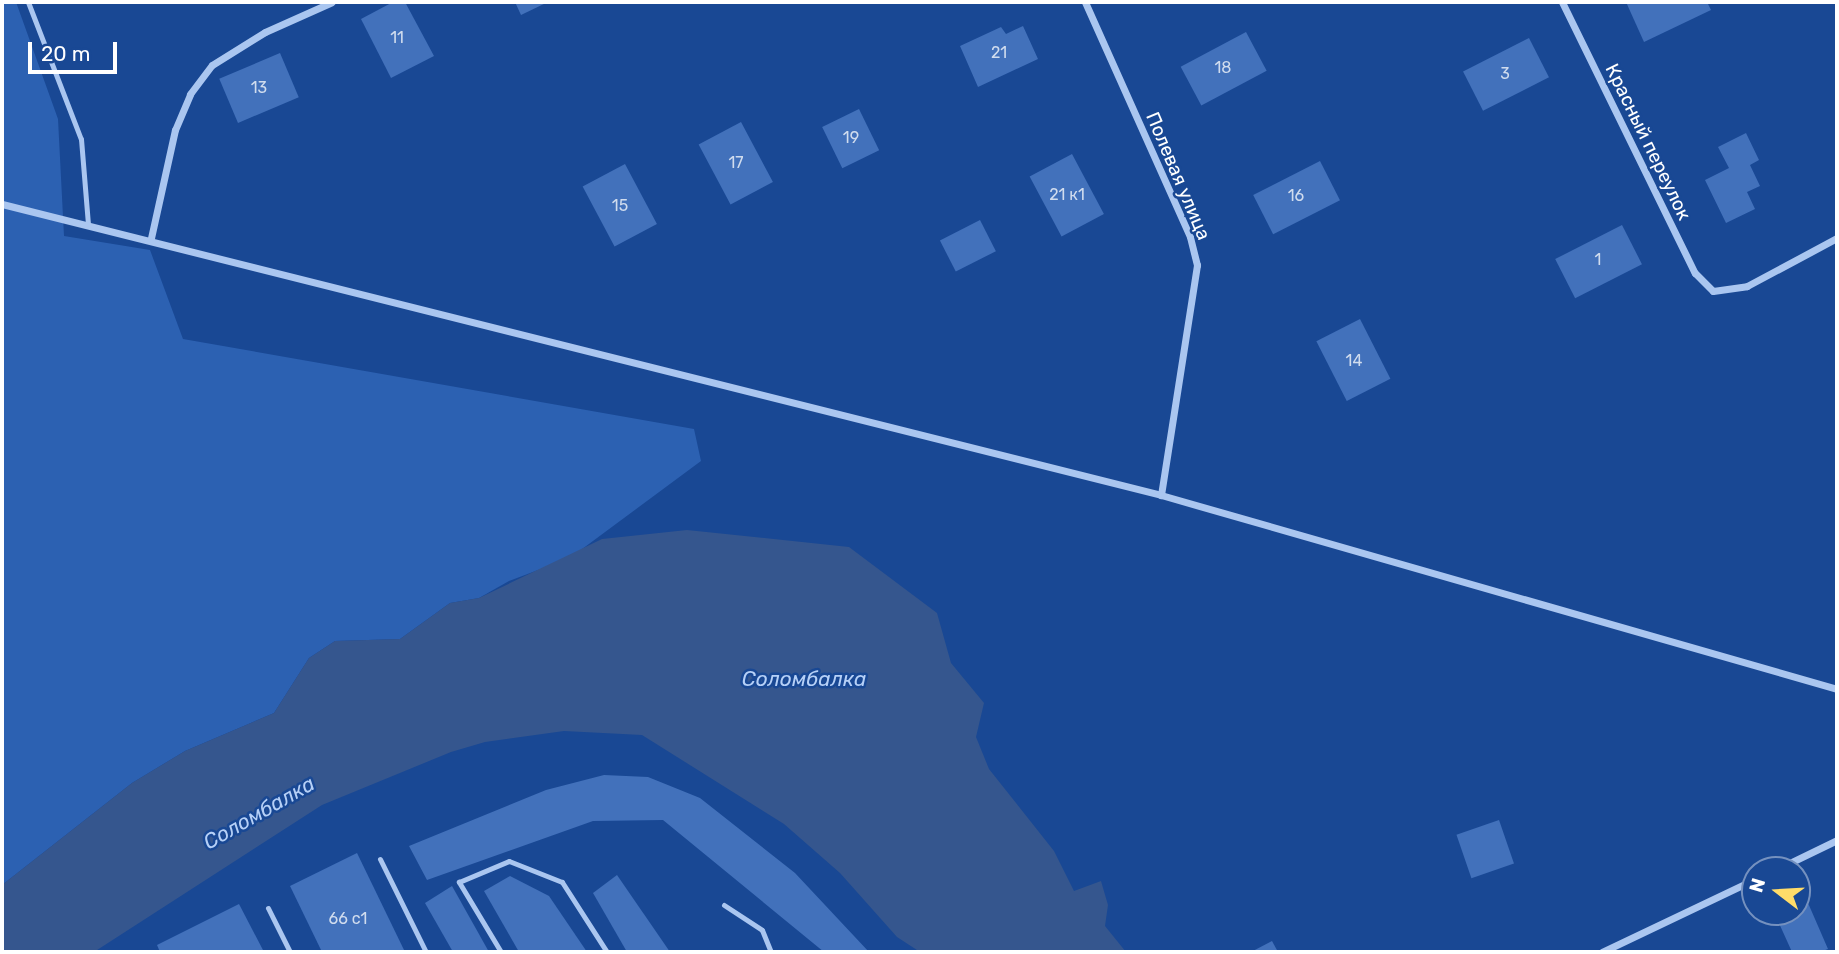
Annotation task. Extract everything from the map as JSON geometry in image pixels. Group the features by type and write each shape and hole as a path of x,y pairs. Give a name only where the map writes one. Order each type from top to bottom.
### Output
{"street":[{"path":"151,238 176,130 190,94 212,65 265,32 332,2"},
{"name":"Полевая улица","path":"1085,2 1190,237 1197,265 1161,495"},
{"name":"Красный переулок","path":"1562,2 1695,274 1713,291 1747,286 1837,238"},
{"path":"2,204 151,238 1161,495 1837,689"},
{"path":"1804,856 1837,840"},
{"path":"1607,951 1741,886"}],"lane":[{"path":"28,2 81,139 88,224"},
{"path":"380,859 426,952"},
{"path":"501,952 459,882 509,861 562,882 607,952"},
{"path":"724,905 762,930 771,952"},
{"path":"268,908 290,952"}],"shaded area":[{"path":"2,2 16,2 58,119 64,236 150,250 183,339 694,429 701,461 570,558 509,581 479,598 450,603 400,639 335,641 309,658 274,713 185,751 132,783 2,885"}],"water":[{"name":"Соломбалка","path":"687,530 849,547 937,613 951,663 984,703 976,737 989,769 1054,851 1074,891 1101,881 1108,905 1105,926 1126,952 920,952 897,937 840,873 784,824 642,735 564,731 485,742 451,752 322,805 94,952 2,952 2,885 132,783 185,751 274,713 309,658 335,641 400,639 450,603 479,598 602,539"}],"building":[{"path":"393,2 405,2 434,56 391,78 361,19"},
{"path":"515,2 548,2 521,15"},
{"path":"1626,2 1707,2 1711,10 1644,42"},
{"path":"1023,26 1038,59 978,87 960,46 1001,27 1006,34"},
{"path":"1246,32 1267,71 1201,106 1181,67"},
{"path":"1529,38 1549,77 1483,111 1463,72"},
{"path":"280,53 299,97 238,123 219,79"},
{"path":"859,109 879,150 842,168 822,127"},
{"path":"741,122 773,182 731,205 699,145"},
{"path":"1746,133 1759,160 1750,165 1760,186 1747,192 1755,209 1726,223 1705,180 1729,168 1718,147"},
{"path":"1072,154 1104,214 1062,237 1030,177"},
{"path":"1320,161 1340,200 1273,234 1253,195"},
{"path":"625,164 657,224 615,247 583,187"},
{"path":"980,220 996,251 956,272 940,240"},
{"path":"1622,225 1642,264 1575,298 1555,259"},
{"path":"1360,319 1390,379 1347,401 1316,341"},
{"path":"604,775 648,777 700,798 795,873 869,952 824,952 663,820 593,821 427,880 409,846 546,790"},
{"path":"1499,820 1514,863 1471,878 1456,835"},
{"path":"357,853 405,952 322,952 290,886"},
{"path":"617,875 670,952 627,952 593,893"},
{"path":"510,876 549,896 587,952 519,952 484,891"},
{"path":"452,886 489,952 453,952 425,903"},
{"path":"239,904 264,952 160,952 157,945"},
{"path":"1811,910 1828,949 1820,952 1792,952 1780,926 1811,926"},
{"path":"1272,941 1278,952 1251,952"}]}
